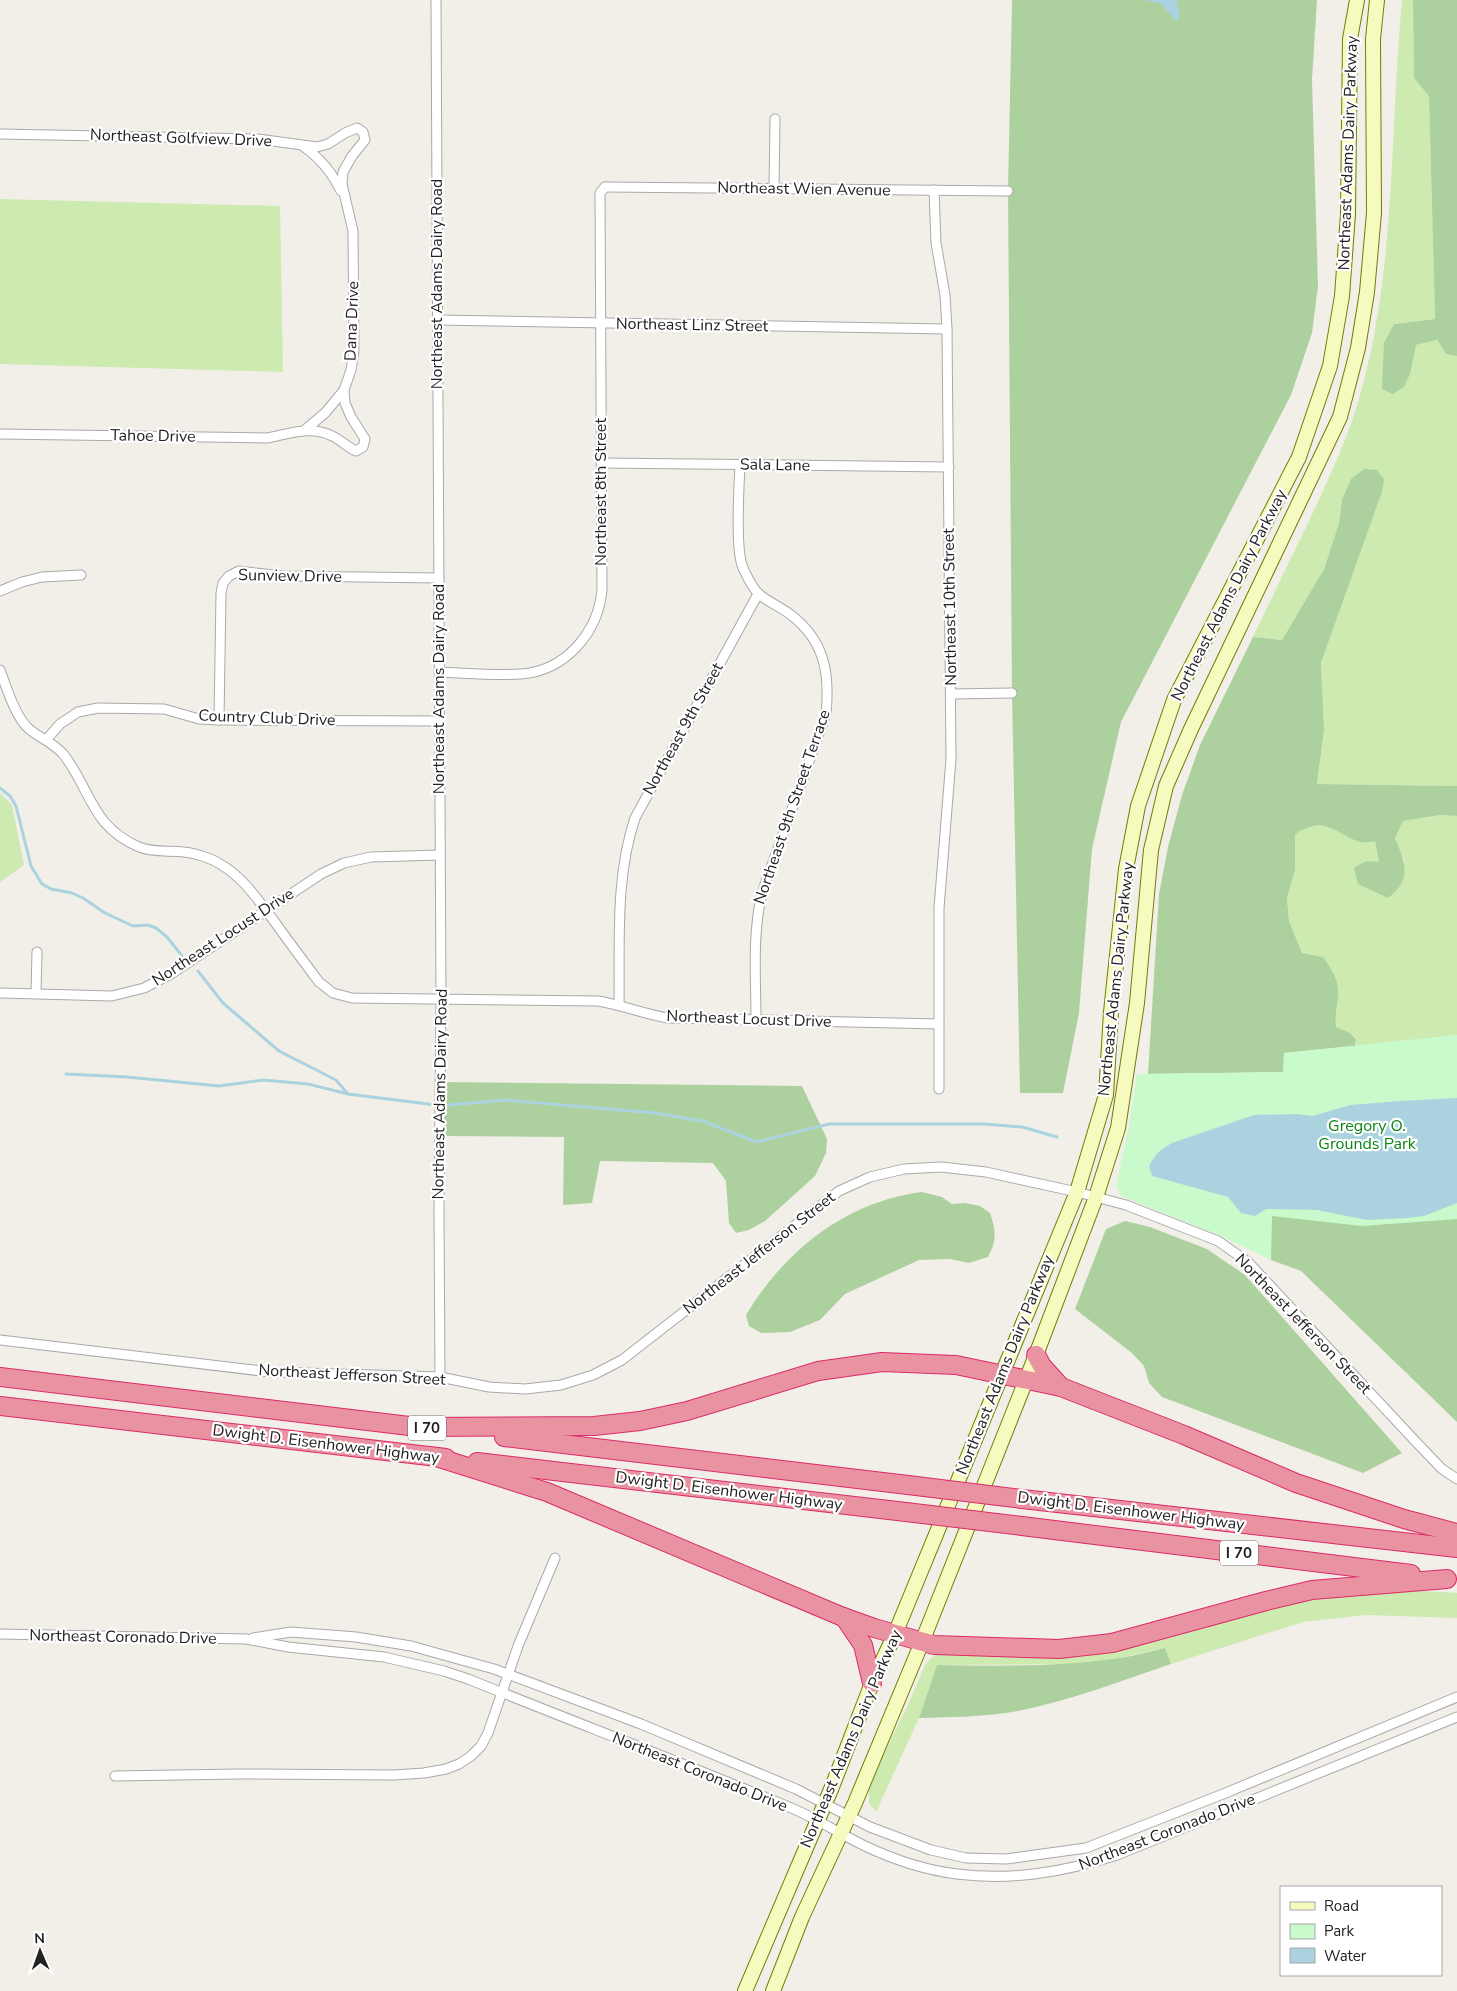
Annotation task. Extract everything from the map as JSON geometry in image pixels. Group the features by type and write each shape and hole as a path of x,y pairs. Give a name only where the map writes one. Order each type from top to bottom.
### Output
{"highway":[{"path":"1036,1355 1042,1366 1060,1387"},
{"path":"415,1427 594,1426 640,1421 734,1398 818,1371 882,1362 956,1365 1060,1387 1184,1435 1296,1483 1404,1519 1457,1533"},
{"name":"Dwight D. Eisenhower Highway","path":"0,1377 1022,1499 1457,1548"},
{"name":"Dwight D. Eisenhower Highway","path":"0,1406 906,1512 1452,1579"},
{"path":"436,1457 548,1492 843,1617 934,1645 1059,1649 1112,1643 1256,1603 1312,1590 1452,1579"},
{"path":"843,1617 863,1645 872,1683"}],"main road":[{"name":"Northeast Adams Dairy Parkway","path":"745,1991 825,1803 872,1683 895,1634 1077,1192 1106,1095 1111,1012 1126,869 1138,806 1174,700 1299,457 1330,366 1342,296 1347,223 1350,39 1357,0"},
{"name":"Northeast Adams Dairy Parkway","path":"773,1991 802,1917 850,1816 922,1642 1036,1355 1096,1197 1118,1128 1137,1003 1151,850 1166,786 1195,720 1340,417 1358,348 1367,292 1374,213 1373,39 1377,0"}],"street":[{"name":"Northeast Adams Dairy Road","path":"436,0 438,721 442,999 439,1213 440,1378"},
{"path":"774,189 775,119"},
{"name":"Northeast Golfview Drive","path":"0,134 258,139 317,148 357,128"},
{"name":"Dana Drive","path":"344,390 351,370 354,335 354,231 342,184 343,172 364,140 362,132 357,128"},
{"name":"Dana Drive","path":"303,146 321,160 345,200"},
{"name":"Northeast Wien Avenue","path":"605,184 774,189 1008,191"},
{"name":"Northeast 8th Street","path":"439,672 521,674 540,670 557,662 578,646 593,626 601,603 600,193 605,184"},
{"name":"Northeast 10th Street","path":"934,190 936,242 945,295 947,329 951,694 950,768 939,908 939,1089"},
{"name":"Northeast Linz Street","path":"438,320 947,329"},
{"name":"Tahoe Drive","path":"305,430 326,412 344,390"},
{"name":"Tahoe Drive","path":"0,434 266,438 305,430 333,436 347,447 356,451 363,447 365,439 351,417 345,403 344,390"},
{"name":"Sala Lane","path":"601,463 949,467"},
{"path":"740,465 740,550 742,565 758,594"},
{"name":"Sunview Drive","path":"219,720 221,593 222,583 229,576 239,571 283,576 439,578"},
{"path":"0,590 42,577 81,575"},
{"name":"Northeast 9th Street","path":"619,1004 620,887 628,840 635,818 758,594"},
{"name":"Northeast 9th Street Terrace","path":"756,1020 756,916 762,893 826,714 828,693 827,670 816,641 792,615 758,594"},
{"name":"Northeast Locust Drive","path":"0,670 14,706 27,727 47,739 67,760 97,813 107,826 122,838 141,848 186,852 219,863 245,883 319,982 333,993 352,998 598,1002 619,1004 652,1015 668,1018 939,1024"},
{"path":"951,694 1012,693"},
{"name":"Country Club Drive","path":"47,739 60,724 78,712 98,708 164,709 199,719 219,720 438,721"},
{"name":"Northeast Locust Drive","path":"0,993 112,996 144,988 174,972 321,874 344,863 371,857 440,854"},
{"path":"36,993 37,952"},
{"name":"Northeast Jefferson Street","path":"0,1340 270,1372 440,1378 489,1387 525,1388 562,1385 593,1375 622,1360 839,1191 870,1177 904,1169 941,1167 986,1172 1126,1205 1218,1241 1248,1262 1442,1469 1457,1479"},
{"path":"115,1776 237,1774 394,1775 446,1769 465,1760 481,1746 488,1733 518,1646 555,1558"},
{"name":"Northeast Coronado Drive","path":"246,1639 291,1632 364,1638 411,1646 509,1674 641,1724 796,1789 870,1827 931,1850 966,1858 1006,1859 1086,1848 1224,1794 1457,1698"},
{"name":"Northeast Coronado Drive","path":"0,1634 246,1639 288,1647 354,1652 409,1662 444,1671 502,1692 791,1808 889,1856 924,1868 955,1874 993,1877 1031,1876 1054,1872 1082,1867 1117,1855 1457,1717"}],"green space":[{"path":"1012,0 1317,0 1312,80 1318,286 1312,333 1291,395 1121,722 1092,849 1079,1013 1063,1093 1020,1093 1012,693 1008,191"},
{"path":"1402,0 1413,0 1414,78 1429,96 1435,319 1394,324 1413,356 1416,345 1437,340 1446,354 1457,356 1457,786 1317,784 1324,730 1321,663 1382,492 1342,500 1339,523 1324,569 1282,640 1253,637 1331,472 1345,439 1362,388 1381,292 1386,244"},
{"path":"1413,0 1457,0 1457,356 1446,354 1437,340 1416,345 1410,374 1404,387 1393,394 1382,389 1384,343 1394,324 1435,319 1429,96 1414,78"},
{"path":"0,199 280,206 283,372 0,364"},
{"path":"1364,469 1377,470 1384,479 1382,492 1321,663 1324,730 1317,784 1457,786 1457,816 1440,815 1403,821 1395,838 1404,863 1404,877 1396,891 1388,898 1358,884 1354,868 1366,861 1379,862 1375,841 1360,842 1329,827 1322,826 1306,828 1295,834 1295,870 1287,898 1289,921 1302,953 1323,957 1333,973 1337,981 1338,990 1336,1027 1350,1033 1356,1039 1355,1046 1284,1053 1284,1072 1148,1074 1159,894 1168,847 1182,795 1200,745 1253,637 1282,640 1324,569 1339,523 1342,500 1351,479"},
{"path":"0,793 12,805 24,865 0,882"},
{"path":"1440,815 1457,816 1457,1035 1355,1046 1356,1038 1336,1027 1334,1014 1338,990 1323,957 1302,953 1289,921 1287,898 1295,870 1294,834 1306,827 1325,825 1375,841 1379,862 1354,868 1405,862 1395,838 1403,821"},
{"name":"Gregory O. Grounds Park","path":"1457,1035 1457,1219 1362,1226 1272,1216 1271,1260 1223,1237 1121,1196 1116,1186 1129,1126 1137,1074 1283,1072 1284,1053"},
{"path":"441,1082 802,1086 827,1139 826,1153 815,1176 765,1221 749,1230 736,1233 729,1223 726,1181 713,1163 600,1161 592,1203 563,1205 564,1137 440,1136"},
{"path":"922,1192 942,1197 952,1204 965,1203 980,1206 990,1213 995,1235 988,1257 969,1263 950,1259 919,1260 845,1294 820,1320 790,1332 761,1333 749,1326 746,1315 761,1292 799,1250 820,1233 843,1218 868,1206 894,1197"},
{"path":"1457,1203 1457,1422 1301,1271 1271,1260 1253,1235 1255,1216"},
{"path":"1125,1221 1150,1227 1207,1249 1245,1275 1402,1453 1363,1473 1162,1397 1149,1383 1144,1366 1132,1353 1075,1309 1106,1229"},
{"path":"1426,1591 1457,1593 1457,1618 1366,1615 1303,1622 1171,1664 1165,1648 1115,1659 1067,1664 937,1665 919,1718 876,1812 869,1803 869,1787 925,1665 931,1658 940,1653 1008,1656 1320,1596 1363,1592"},
{"path":"1165,1648 1171,1664 1056,1702 1018,1711 993,1714 919,1718 937,1665 1003,1666 1091,1662"}],"water":[{"path":"1145,0 1177,0 1180,17 1177,22 1161,4"},
{"path":"1457,1098 1457,1203 1424,1216 1367,1220 1317,1210 1266,1209 1255,1216 1241,1213 1228,1197 1152,1176 1149,1166 1159,1152 1172,1143 1254,1115 1297,1114 1313,1116 1350,1105"}],"waterway":[{"path":"0,788 10,796 16,806 31,866 42,884 51,889 72,893 83,898 105,913 133,926 148,925 156,928 167,937 182,956"},
{"path":"198,971 223,1003 279,1051 336,1080 348,1094"},
{"path":"66,1074 127,1077 219,1086 263,1080 308,1084 348,1094 436,1105"},
{"path":"449,1105 505,1100 655,1113 702,1121 757,1142 829,1124 984,1124 1022,1127 1057,1137"}]}
